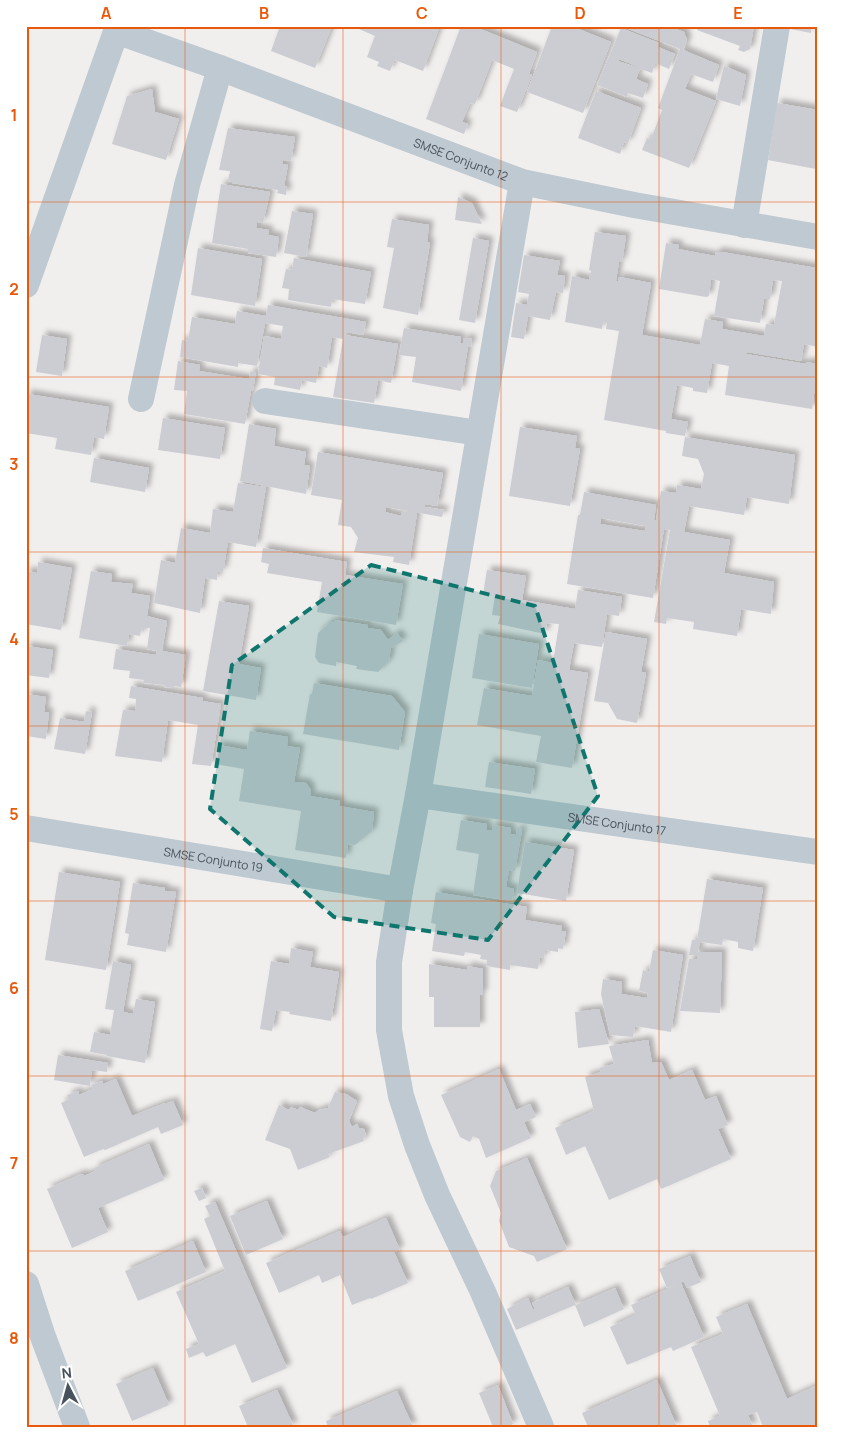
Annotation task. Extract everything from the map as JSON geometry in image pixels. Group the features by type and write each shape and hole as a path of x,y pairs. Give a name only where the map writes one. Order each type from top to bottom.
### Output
{"street":[{"path":"744,225 777,26"},
{"path":"26,285 117,29"},
{"name":"SMSE Conjunto 12","path":"117,29 522,182 744,225 818,236"},
{"path":"141,399 187,185 220,68"},
{"path":"522,182 418,795 400,890 390,962 389,1030 401,1096 417,1145 541,1427"},
{"path":"265,401 479,432"},
{"name":"SMSE Conjunto 17","path":"418,795 818,852"},
{"name":"SMSE Conjunto 19","path":"26,828 400,890"},
{"path":"26,1284 42,1334 77,1427"}],"highlighted area":[{"path":"371,565 535,606 598,796 488,940 334,917 210,809 232,665"}],"building":[{"path":"280,26 332,26 315,68 271,51"},
{"path":"352,26 408,26 390,71 377,66 379,62 367,57 375,36"},
{"path":"409,26 440,26 423,71 395,60"},
{"path":"461,26 473,26 537,52 529,74 532,75 517,112 500,106 514,69 492,60 475,104 470,103 462,122 468,124 464,134 426,119"},
{"path":"552,26 571,26 611,42 583,113 527,92"},
{"path":"621,26 668,26 684,32 687,40 683,50 719,65 713,82 691,74 685,89 716,101 689,168 642,150 647,138 651,139 662,110 658,108 680,49"},
{"path":"698,26 754,26 750,49 744,52 738,50 740,46 697,30"},
{"path":"791,26 818,26 818,30 811,28 811,33 790,29"},
{"path":"621,28 659,43 658,47 675,54 669,69 655,63 652,73 640,69 636,79 648,84 643,98 628,93 627,97 597,85","holes":["619,59 636,67 618,61"]},
{"path":"724,66 746,75 740,106 716,99"},
{"path":"152,89 155,112 179,119 166,160 112,144 127,96"},
{"path":"596,91 641,108 628,143 624,142 620,154 578,138"},
{"path":"777,103 818,110 818,158 816,169 768,160"},
{"path":"228,128 295,137 291,161 283,160 282,164 288,165 284,186 287,187 286,195 277,193 278,190 228,181 230,171 219,170"},
{"path":"221,184 270,192 263,223 257,222 256,228 269,230 268,235 279,237 276,257 248,253 248,249 212,243"},
{"path":"458,197 472,203 482,224 455,220"},
{"path":"292,211 313,214 306,257 284,253"},
{"path":"392,219 429,225 427,242 430,243 418,315 383,308 394,248 387,247"},
{"path":"595,232 626,236 622,262 619,261 616,281 618,282 619,277 651,283 642,335 700,345 705,319 723,322 722,329 764,336 766,324 774,325 782,281 773,280 770,299 764,299 760,323 714,316 720,281 711,279 709,296 706,297 659,289 666,243 679,245 678,249 715,256 716,252 722,252 817,268 815,277 818,277 818,347 804,344 801,361 747,352 746,354 806,364 806,362 818,364 812,409 725,395 729,366 712,363 707,393 693,391 693,388 677,385 671,419 688,422 685,436 604,420 619,331 606,329 607,323 603,322 602,329 565,322 572,276 589,280"},
{"path":"473,238 489,241 475,323 459,320"},
{"path":"198,248 262,259 255,306 191,295"},
{"path":"524,255 560,261 557,275 565,276 563,293 556,292 550,320 528,316 524,339 511,337 516,303 527,305 529,294 518,292"},
{"path":"294,258 371,272 365,304 332,299 331,307 288,300 289,289 282,288 286,269 292,270"},
{"path":"268,305 366,322 363,335 346,332 345,335 398,344 391,383 378,380 374,403 333,397 343,339 332,337 327,368 319,366 316,383 302,380 300,390 274,385 275,377 258,374 264,336 281,339 283,326 265,323 257,366 238,363 238,367 180,357 182,340 188,341 192,317 235,324 237,311 266,316"},
{"path":"404,328 461,337 460,343 463,344 464,338 472,339 471,347 468,346 461,391 412,382 416,357 399,355"},
{"path":"42,335 67,339 62,376 36,372"},
{"path":"178,361 200,365 199,371 249,379 250,372 256,372 245,424 184,414 187,391 174,390"},
{"path":"26,395 109,407 104,439 94,437 91,455 55,449 57,438 26,433"},
{"path":"163,418 225,428 220,459 158,450"},
{"path":"249,424 276,429 274,446 306,452 304,465 310,466 306,494 240,481"},
{"path":"520,427 577,436 575,448 580,449 570,506 509,496"},
{"path":"685,437 795,455 789,504 747,497 744,515 689,506 684,532 730,540 724,573 774,582 771,614 741,609 737,636 693,629 694,622 667,618 666,624 654,622 670,530 664,529 653,598 567,584 578,515 580,515 584,492 656,505 654,520 656,520 661,491 676,493 677,485 701,489 704,474 698,459 682,456","holes":["601,518 645,526 645,531 600,524"]},
{"path":"318,452 443,473 437,506 425,504 425,507 444,510 442,517 386,507 385,512 401,516 401,511 417,513 409,565 393,562 394,557 354,552 358,538 351,527 338,525 342,500 311,495"},
{"path":"94,458 149,468 145,492 90,482"},
{"path":"238,483 266,487 256,547 228,542 223,572 218,571 217,580 205,578 200,613 154,603 161,560 175,563 181,528 210,533 213,509 233,512"},
{"path":"263,548 347,562 345,575 403,584 396,625 317,612 322,582 267,573 269,564 261,562"},
{"path":"38,562 72,568 61,630 26,624 26,571 37,573"},
{"path":"487,570 526,576 522,600 575,609 578,590 622,597 619,616 607,614 602,647 574,643 569,670 588,673 572,768 536,762 541,736 477,725 484,688 532,696 538,660 553,663 559,624 547,623 545,634 498,624 500,616 492,615 495,596 483,594"},
{"path":"91,571 112,574 111,582 133,584 131,593 150,596 147,616 167,621 162,651 186,655 181,687 164,687 165,685 144,683 144,680 129,678 130,671 113,669 116,649 156,655 157,651 147,649 150,628 145,628 144,631 141,630 140,636 129,634 127,646 79,638"},
{"path":"219,601 249,606 239,664 261,668 256,700 203,691"},
{"path":"334,620 368,625 368,628 381,630 388,640 397,633 403,641 392,648 391,646 389,661 378,672 356,669 357,666 336,662 336,666 319,663 315,657 318,633 330,622 334,623"},
{"path":"606,632 647,639 641,672 646,673 637,723 617,719 608,703 594,701"},
{"path":"479,634 539,644 532,688 472,678"},
{"path":"26,646 53,650 49,678 26,675"},
{"path":"314,683 392,696 405,712 399,750 303,734 310,694 312,694"},
{"path":"131,686 203,698 202,701 221,704 211,766 192,764 198,725 168,720 162,762 115,756 123,710 135,711 136,699 129,698"},
{"path":"26,694 46,697 44,712 49,712 46,739 26,736"},
{"path":"86,711 92,712 85,754 54,749 60,718 84,722"},
{"path":"250,731 288,737 287,746 300,748 294,782 306,783 311,790 310,796 340,801 339,806 374,812 372,831 355,845 348,844 346,858 295,850 301,811 239,801 244,769 215,764 218,745 247,750"},
{"path":"489,762 535,769 531,794 485,787"},
{"path":"461,820 487,824 486,830 492,831 493,825 511,828 510,834 516,835 517,829 522,830 515,871 509,870 506,887 514,889 512,901 473,895 479,854 456,850"},
{"path":"525,842 574,850 566,901 517,893"},
{"path":"59,872 120,882 106,970 45,960"},
{"path":"707,879 763,888 753,951 738,948 738,942 723,939 722,945 700,942 698,952 722,952 720,1013 680,1011 689,959 697,959 697,955 689,955 692,940 697,940"},
{"path":"133,883 165,888 165,891 176,892 166,952 127,945 129,934 125,933"},
{"path":"436,892 527,907 525,920 562,926 561,931 566,931 563,949 558,948 558,952 545,950 544,958 540,957 538,969 510,965 510,970 486,966 487,960 480,959 481,955 465,952 464,956 432,951 436,924 431,923"},
{"path":"291,948 313,952 310,967 339,972 331,1021 276,1010 272,1031 260,1029 271,961 289,964"},
{"path":"653,950 683,955 671,1032 635,1026 633,1037 610,1035 601,994 603,979 622,982 621,994 647,998 648,993 639,991 643,970 649,972"},
{"path":"113,961 131,965 123,1012 133,1014 136,999 155,1002 145,1063 90,1052 94,1032 110,1035 114,1010 105,1009"},
{"path":"429,964 467,970 467,966 483,969 483,994 480,995 480,1027 434,1027 434,997 429,997"},
{"path":"599,1009 609,1044 578,1048 575,1012"},
{"path":"648,1040 652,1063 661,1062 669,1080 692,1070 705,1100 716,1096 728,1125 718,1129 731,1159 661,1189 657,1179 609,1200 585,1146 566,1155 555,1128 594,1111 585,1077 601,1072 599,1068 614,1064 609,1046"},
{"path":"58,1055 108,1063 107,1072 92,1070 90,1086 54,1080"},
{"path":"499,1069 516,1110 530,1104 536,1117 524,1122 531,1138 486,1158 479,1139 473,1136 470,1142 460,1137 441,1095"},
{"path":"116,1079 132,1116 173,1101 183,1125 161,1134 158,1127 84,1157 61,1103 69,1099 67,1095 78,1091 79,1095 93,1089 91,1085 102,1081 103,1084"},
{"path":"335,1092 346,1094 357,1101 349,1121 352,1127 357,1124 359,1128 364,1129 366,1135 363,1139 364,1141 328,1154 330,1157 298,1170 290,1149 265,1140 279,1105 289,1110 291,1107 298,1110 300,1107 315,1113 328,1108"},
{"path":"149,1144 164,1180 98,1208 108,1232 72,1248 47,1189 81,1174 84,1176 96,1171 94,1168"},
{"path":"527,1158 567,1249 537,1262 534,1256 509,1247 499,1221 501,1213 490,1186 496,1171"},
{"path":"202,1188 206,1198 199,1201 194,1191"},
{"path":"267,1201 283,1239 246,1255 230,1216"},
{"path":"215,1202 287,1368 252,1383 235,1344 206,1357 203,1352 189,1358 186,1349 199,1344 176,1292 225,1271 204,1219 210,1216 205,1206"},
{"path":"386,1218 400,1250 394,1252 408,1283 352,1305 340,1275 322,1283 319,1275 279,1293 266,1263 340,1231 343,1237"},
{"path":"193,1241 206,1272 138,1301 125,1271"},
{"path":"690,1256 701,1282 687,1288 684,1281 667,1288 659,1269"},
{"path":"681,1283 704,1337 673,1351 671,1347 627,1365 610,1327 636,1315 631,1305"},
{"path":"568,1287 576,1305 615,1288 624,1309 584,1327 575,1305 516,1330 507,1309 528,1298 533,1310 535,1309 532,1303"},
{"path":"747,1304 787,1399 818,1385 818,1427 763,1427 757,1412 748,1415 753,1427 710,1427 708,1421 720,1416 691,1347 723,1334 716,1317"},
{"path":"153,1368 169,1405 132,1421 116,1384"},
{"path":"657,1380 677,1427 588,1427 582,1413"},
{"path":"498,1385 513,1424 507,1427 493,1427 479,1393"},
{"path":"277,1390 294,1427 248,1427 239,1406"},
{"path":"397,1391 413,1427 328,1427 326,1421"}]}
